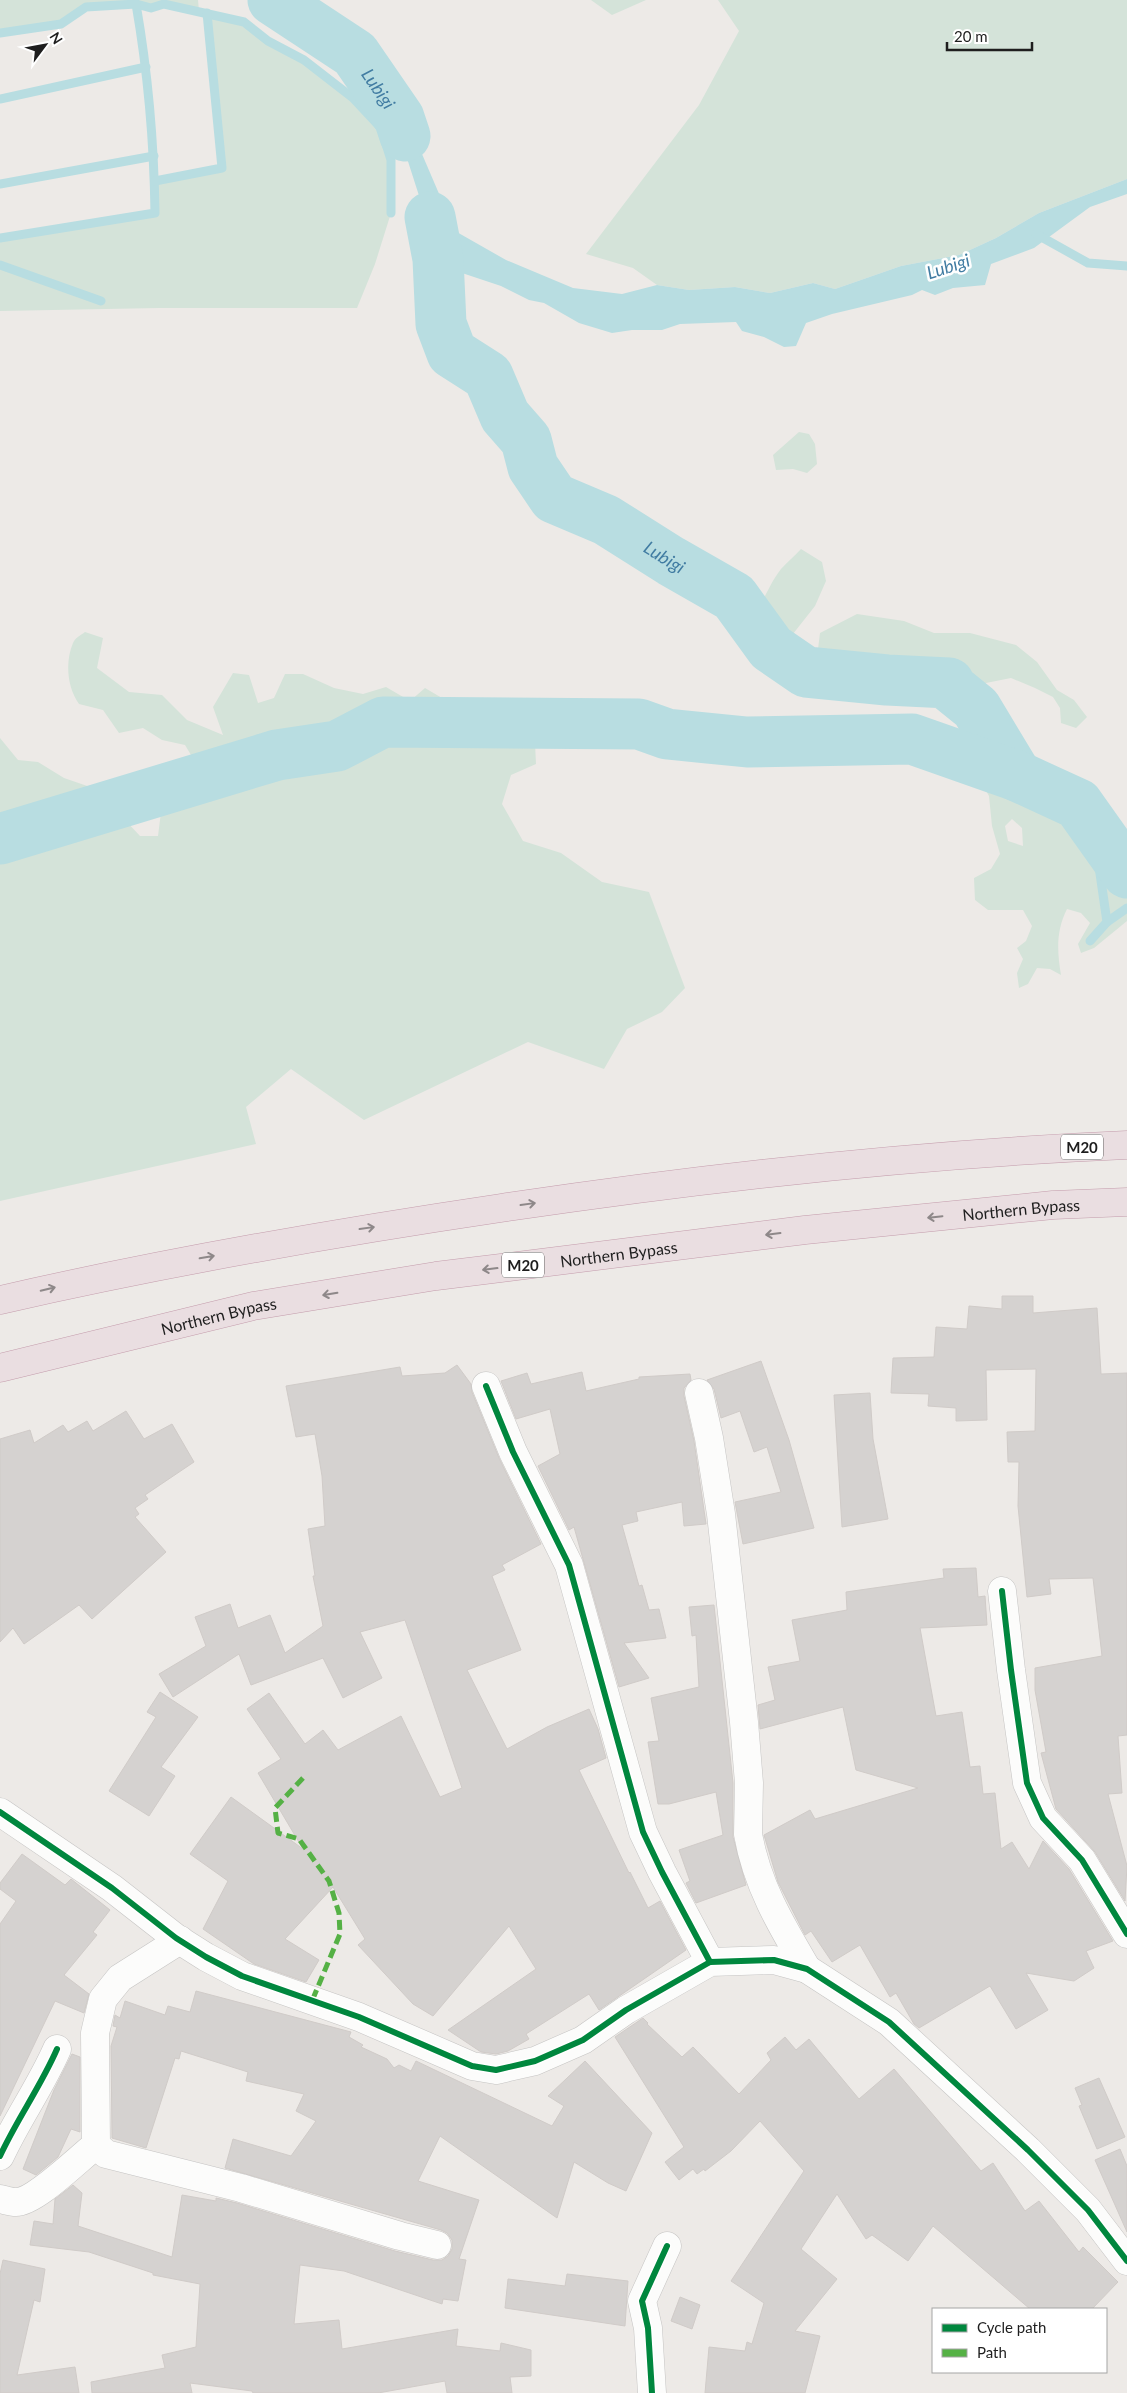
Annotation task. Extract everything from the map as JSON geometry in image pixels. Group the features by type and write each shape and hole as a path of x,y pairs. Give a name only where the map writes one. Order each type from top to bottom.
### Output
{"highway":[{"name":"M20","path":"0,1300 97,1277 348,1231 540,1202 739,1175 1127,1143"},
{"name":"Northern Bypass","path":"0,1368 254,1306 436,1276 756,1236 1053,1205 1127,1202"},
{"path":"1053,1205 1127,1210"}],"street":[{"path":"486,1386 513,1452 569,1565 643,1832 710,1962"},
{"path":"699,1393 710,1438 721,1514 747,1754 748,1834 750,1846 758,1876 772,1910 807,1969"},
{"path":"1002,1591 1027,1783 1043,1818 1082,1860 1127,1934"},
{"path":"0,1812 112,1888 180,1940 242,1976 359,2017 472,2066 496,2070 535,2061 583,2040 626,2010 710,1962 774,1960 807,1969 889,2022 1028,2150 1088,2210 1127,2260"},
{"path":"180,1940 120,1978 103,1999 95,2033 96,2145 106,2154 241,2188 400,2236 437,2245"},
{"path":"0,2156 14,2126 47,2074 58,2049"},
{"path":"0,2199 18,2202 44,2190 72,2163 96,2145"},
{"path":"652,2393 648,2328 642,2301 667,2246"}],"shaded area":[{"path":"0,0 198,0 199,11 164,4 151,8 136,4 86,7 61,24 0,33"},
{"path":"591,0 646,0 612,15"},
{"path":"718,0 1127,0 1127,179 1039,213 996,238 959,255 901,266 835,289 813,283 770,293 735,287 689,290 657,285 633,268 586,254 699,105 739,31"},
{"path":"207,13 244,22 268,41 304,60 353,98 381,128 391,160 391,213 375,264 357,308 159,308 0,311 0,238 155,213 155,181 222,168"},
{"path":"799,432 809,434 815,444 817,464 807,473 793,469 776,470 773,455"},
{"path":"801,549 822,562 826,581 815,606 789,639 759,651 747,635 747,624 757,611 781,569"},
{"path":"857,614 904,621 934,633 970,633 1016,645 1037,662 1057,690 1074,700 1087,717 1076,728 1061,723 1060,708 1053,697 1035,688 1011,678 981,684 1001,704 1014,731 1016,759 1052,818 1075,830 1095,818 1127,860 1127,921 1094,948 1081,953 1078,944 1090,923 1081,913 1067,909 1063,917 1058,941 1061,975 1050,969 1037,968 1028,984 1019,988 1017,973 1023,959 1017,948 1026,941 1032,926 1023,910 988,910 975,900 974,878 991,869 1000,854 992,826 989,796 980,780 972,742 972,716 950,687 882,690 833,684 817,657 820,633","holes":["1012,819 1022,828 1023,846 1008,841 1005,826"]},
{"path":"85,632 103,638 97,668 129,692 162,695 187,720 223,735 213,707 233,673 249,675 258,703 274,698 285,674 303,674 334,688 363,694 386,687 410,701 425,688 442,698 456,742 493,745 535,743 536,764 511,775 502,804 523,841 561,853 602,882 649,892 685,988 662,1012 627,1029 604,1069 528,1042 364,1120 291,1069 246,1107 256,1144 0,1201 0,738 18,760 38,762 64,778 96,789 140,836 158,836 161,812 126,782 132,775 151,769 168,799 185,795 197,765 185,745 162,740 143,728 119,733 103,710 79,704 72,690 68,666 70,650 74,641"}],"water":[{"path":"370,75 390,89 414,112 413,133 455,231 506,260 573,288 622,294 657,285 689,290 735,287 770,293 813,283 835,289 901,266 959,255 996,238 1039,213 1127,179 1127,194 1090,207 1034,248 991,264 985,285 953,288 935,295 922,290 912,295 832,314 806,323 796,346 784,347 764,337 742,331 736,322 680,324 662,330 632,330 612,333 579,323 544,303 529,300 501,286 450,269 438,271 429,269 414,247 420,227 422,205 396,124"},
{"path":"434,331 451,336 463,359 435,368 442,358 444,345"},
{"path":"491,365 505,385 508,400 543,445 550,479 566,503 554,506 543,504 530,487 511,436 493,422 488,396 480,371"}],"building":[{"path":"1002,1296 1033,1296 1033,1313 1097,1308 1101,1374 1127,1373 1127,1735 1118,1736 1122,1793 1108,1794 1127,1866 1125,1901 1095,1852 1056,1809 1041,1753 1046,1752 1035,1690 1035,1668 1102,1656 1093,1578 1049,1579 1051,1594 1027,1597 1018,1506 1019,1462 1008,1462 1007,1432 1035,1431 1036,1369 986,1370 987,1420 956,1421 956,1408 928,1406 929,1394 891,1393 893,1358 934,1357 936,1327 967,1329 969,1306 1002,1309"},
{"path":"761,1361 789,1440 814,1528 743,1544 735,1502 781,1492 767,1447 754,1452 740,1411 721,1418 714,1389 707,1380"},
{"path":"457,1365 471,1384 472,1392 499,1458 541,1544 502,1565 505,1570 492,1576 521,1650 467,1670 507,1749 547,1727 589,1709 598,1729 606,1758 579,1770 648,1908 660,1901 686,1950 599,2010 589,1994 526,2034 529,2039 508,2051 496,2054 481,2052 448,2030 536,1969 509,1926 433,2016 413,2004 358,1945 365,1939 333,1887 285,1939 319,1960 306,1982 254,1964 203,1929 228,1881 190,1854 231,1797 303,1849 258,1773 281,1759 247,1709 269,1693 305,1744 323,1730 338,1750 401,1716 440,1797 462,1788 405,1620 360,1632 382,1678 343,1698 323,1658 251,1685 239,1654 173,1697 159,1674 206,1646 195,1617 230,1604 238,1628 270,1615 285,1653 323,1626 313,1576 315,1576 308,1529 325,1526 322,1476 315,1434 296,1437 286,1386 400,1367 402,1376 445,1373"},
{"path":"582,1372 586,1391 639,1379 639,1377 690,1374 691,1380 684,1388 684,1396 694,1441 706,1524 684,1526 682,1502 636,1512 638,1521 622,1525 639,1586 642,1585 649,1610 659,1609 666,1638 624,1643 649,1678 619,1687 574,1527 569,1530 538,1466 560,1454 550,1409 516,1419 501,1381 527,1373 531,1384"},
{"path":"870,1393 873,1439 888,1519 842,1527 834,1395"},
{"path":"126,1411 144,1439 172,1424 194,1462 145,1495 148,1499 135,1508 139,1514 135,1517 166,1552 92,1619 79,1605 24,1644 13,1628 0,1642 0,1439 30,1430 34,1443 63,1425 68,1432 87,1421 93,1431"},
{"path":"976,1568 978,1597 985,1596 987,1625 920,1628 936,1716 962,1712 970,1767 980,1766 983,1794 995,1793 1001,1849 1012,1842 1029,1869 1043,1841 1069,1869 1113,1941 1086,1951 1094,1968 1074,1981 1026,1973 1048,2010 1016,2029 990,1986 919,2028 914,2024 896,1993 890,1997 860,1945 832,1962 811,1931 805,1935 778,1882 764,1835 810,1810 815,1819 918,1788 856,1770 843,1707 760,1729 758,1705 775,1700 768,1667 800,1661 792,1620 847,1610 846,1592 944,1578 943,1569"},
{"path":"714,1605 733,1783 733,1837 746,1885 696,1903 686,1883 690,1881 679,1850 723,1835 716,1792 669,1804 658,1804 648,1742 659,1741 651,1698 699,1687 696,1635 692,1636 689,1607"},
{"path":"160,1692 198,1717 161,1767 175,1776 149,1816 109,1791 156,1717 147,1712"},
{"path":"22,1854 65,1885 71,1879 110,1910 93,1932 97,1935 64,1975 89,1994 84,2013 55,2001 0,2116 0,1924 16,1901 0,1889 0,1883"},
{"path":"196,1991 351,2032 349,2037 363,2045 361,2047 387,2059 394,2068 399,2065 411,2071 416,2061 552,2126 564,2106 548,2096 585,2061 652,2133 626,2191 608,2183 574,2162 557,2218 440,2136 418,2181 479,2200 459,2259 466,2260 458,2301 443,2299 442,2304 344,2271 300,2265 294,2324 339,2320 342,2349 458,2329 456,2346 500,2351 501,2343 531,2350 531,2376 510,2377 512,2393 447,2393 445,2381 378,2393 253,2393 252,2391 190,2383 192,2393 92,2393 91,2382 165,2368 162,2355 196,2347 200,2284 153,2275 153,2273 89,2252 30,2245 34,2221 53,2224 55,2199 73,2185 82,2193 78,2226 172,2257 182,2195 216,2201 216,2198 237,2203 395,2251 433,2260 442,2260 448,2256 452,2249 452,2240 447,2233 441,2230 225,2168 233,2139 291,2156 316,2121 296,2111 304,2094 246,2081 248,2072 181,2051 179,2059 175,2058 146,2148 112,2138 111,2046 117,2027 113,2026 115,2015 120,2018 125,2001 165,2015 168,2006 190,2012"},
{"path":"643,2018 682,2057 693,2047 739,2094 771,2060 767,2053 785,2037 796,2050 809,2039 859,2099 894,2069 981,2171 993,2163 1025,2211 1039,2201 1079,2252 1083,2247 1118,2282 1093,2308 1029,2308 933,2226 908,2261 872,2235 866,2239 837,2194 801,2249 837,2279 795,2331 820,2336 805,2393 705,2393 709,2347 745,2351 747,2342 752,2344 764,2303 731,2281 804,2171 760,2121 731,2151 705,2171 704,2169 697,2174 693,2169 679,2180 665,2162 684,2147 615,2037"},
{"path":"72,2054 80,2057 80,2132 71,2129 58,2157 36,2175 23,2169 54,2090"},
{"path":"1099,2078 1125,2137 1097,2149 1079,2106 1082,2105 1075,2088"},
{"path":"1120,2149 1127,2166 1127,2232 1095,2160"},
{"path":"3,2260 45,2269 40,2302 34,2300 17,2375 75,2367 79,2393 0,2393 0,2274"},
{"path":"567,2274 628,2281 625,2326 505,2308 508,2279 565,2286"},
{"path":"680,2297 700,2305 692,2329 671,2321"}],"waterway":[{"name":"Lubigi","path":"273,0 355,54 399,118 405,136"},
{"path":"136,4 151,8 164,4 244,22 268,41 304,60 353,98 381,128 391,160 391,213"},
{"path":"0,33 61,24 86,7 136,4 150,108 155,213 0,238"},
{"path":"155,181 222,168 207,13"},
{"path":"0,99 146,67"},
{"path":"0,184 154,156"},
{"name":"Lubigi","path":"430,217 438,259 441,324 452,353 488,376 505,416 526,440 533,467 554,498 606,520 671,561 734,597 771,648 806,672 887,680 949,683 950,687 976,708 1017,776"},
{"path":"1036,234 1088,263 1127,266"},
{"path":"0,265 101,301"},
{"path":"0,839 277,755 337,746 383,722 639,724 667,734 747,742 912,739 1017,776 1078,804 1127,873"},
{"path":"1090,941 1107,922 1093,825"},
{"path":"1107,922 1127,908"}],"marked path":[{"path":"303,1778 275,1808 278,1833 299,1839 329,1881 339,1913 340,1934 312,2001"}],"cycle path":[{"path":"486,1386 513,1452 569,1565 643,1832 710,1962"},
{"path":"1002,1591 1027,1783 1043,1818 1082,1860 1127,1934"},
{"path":"0,1812 112,1888 176,1938 206,1957 242,1976 359,2017 472,2066 496,2070 535,2061 583,2040 626,2010 710,1962 774,1960 807,1969 889,2022 1028,2150 1088,2210 1127,2261"},
{"path":"0,2156 57,2049"},
{"path":"652,2393 648,2328 642,2301 667,2246"}]}
